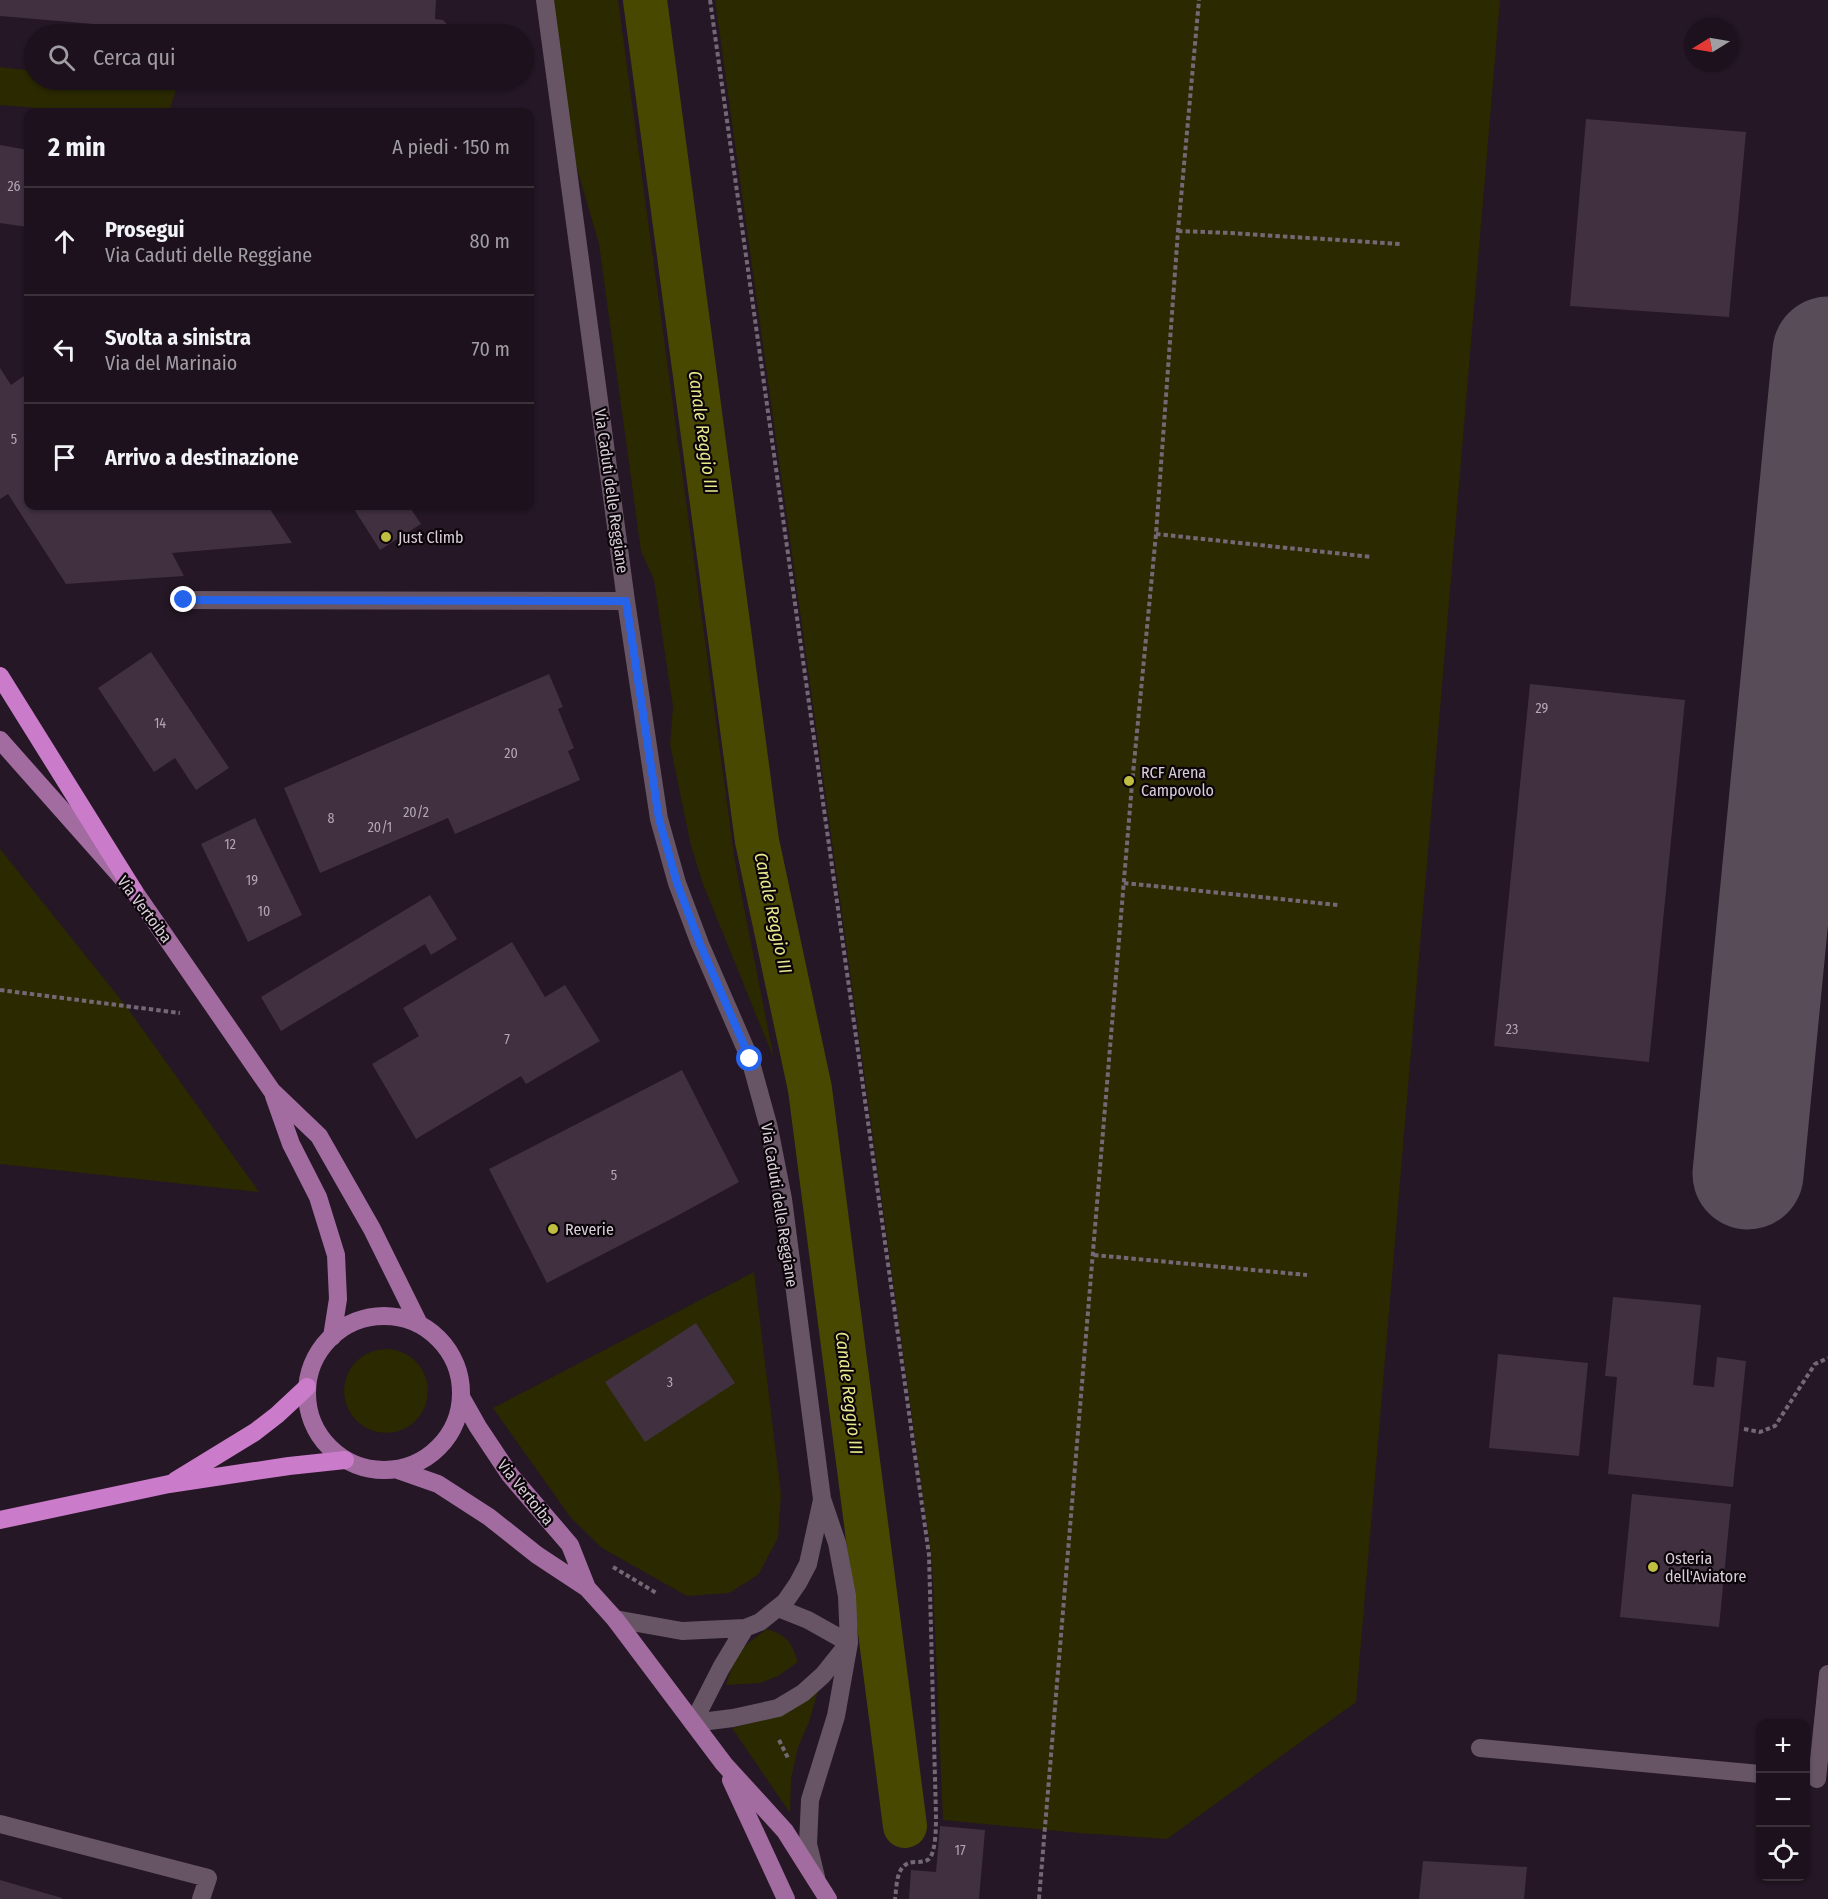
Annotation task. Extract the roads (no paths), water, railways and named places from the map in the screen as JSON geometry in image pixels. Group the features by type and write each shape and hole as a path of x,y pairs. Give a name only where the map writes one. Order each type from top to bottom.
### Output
{"highway":[{"path":"0,676 134,891"},
{"path":"169,1484 255,1432 307,1387"},
{"path":"0,1520 169,1484 345,1460"}],"main road":[{"name":"Via Vertoiba","path":"0,740 134,891 272,1091 319,1136 372,1229 419,1324"},
{"name":"Via Vertoiba","path":"272,1091 291,1144 318,1197 336,1255 338,1299 332,1337"},
{"name":"Via Vertoiba","path":"398,1470 423,1461 443,1444 456,1422 461,1397 459,1375 451,1354 437,1337 419,1324 397,1317 374,1317 351,1323 332,1337 319,1351 311,1368 307,1387 308,1408 316,1429 328,1446 345,1460 362,1468 398,1470 438,1484 489,1517 537,1555 586,1588 615,1619 724,1764 785,1831 828,1899"},
{"name":"Via Vertoiba","path":"461,1397 510,1475 570,1545 586,1588"},
{"name":"Via Vertoiba","path":"724,1764 786,1899"}],"street":[{"name":"Via Caduti delle Reggiane","path":"545,0 626,601 659,819 677,883 700,944 750,1059 769,1128 783,1199 822,1499 837,1543 847,1596 849,1642 836,1716 810,1800 808,1844 817,1881"},
{"path":"184,600 626,601"},
{"name":"Via Caduti delle Reggiane","path":"615,1619 682,1631 745,1628 760,1622 784,1602 808,1564 822,1499"},
{"path":"693,1724 778,1708 803,1693 823,1675 849,1642 808,1620 778,1608"},
{"name":"Via Caduti delle Reggiane","path":"693,1724 721,1668 745,1628"},
{"path":"1817,1779 1828,1674"},
{"path":"1480,1748 1756,1774"},
{"path":"0,1824 208,1878 201,1899"}],"waterway":[{"name":"Canale Reggio III","path":"645,0 757,841 810,1089 905,1826"}],"place":[{"name":"Just Climb","path":"386,537"},
{"name":"RCF Arena Campovolo","path":"1129,781"},
{"name":"Reverie","path":"553,1229"},
{"name":"Osteria dell'Aviatore","path":"1653,1567"}]}
